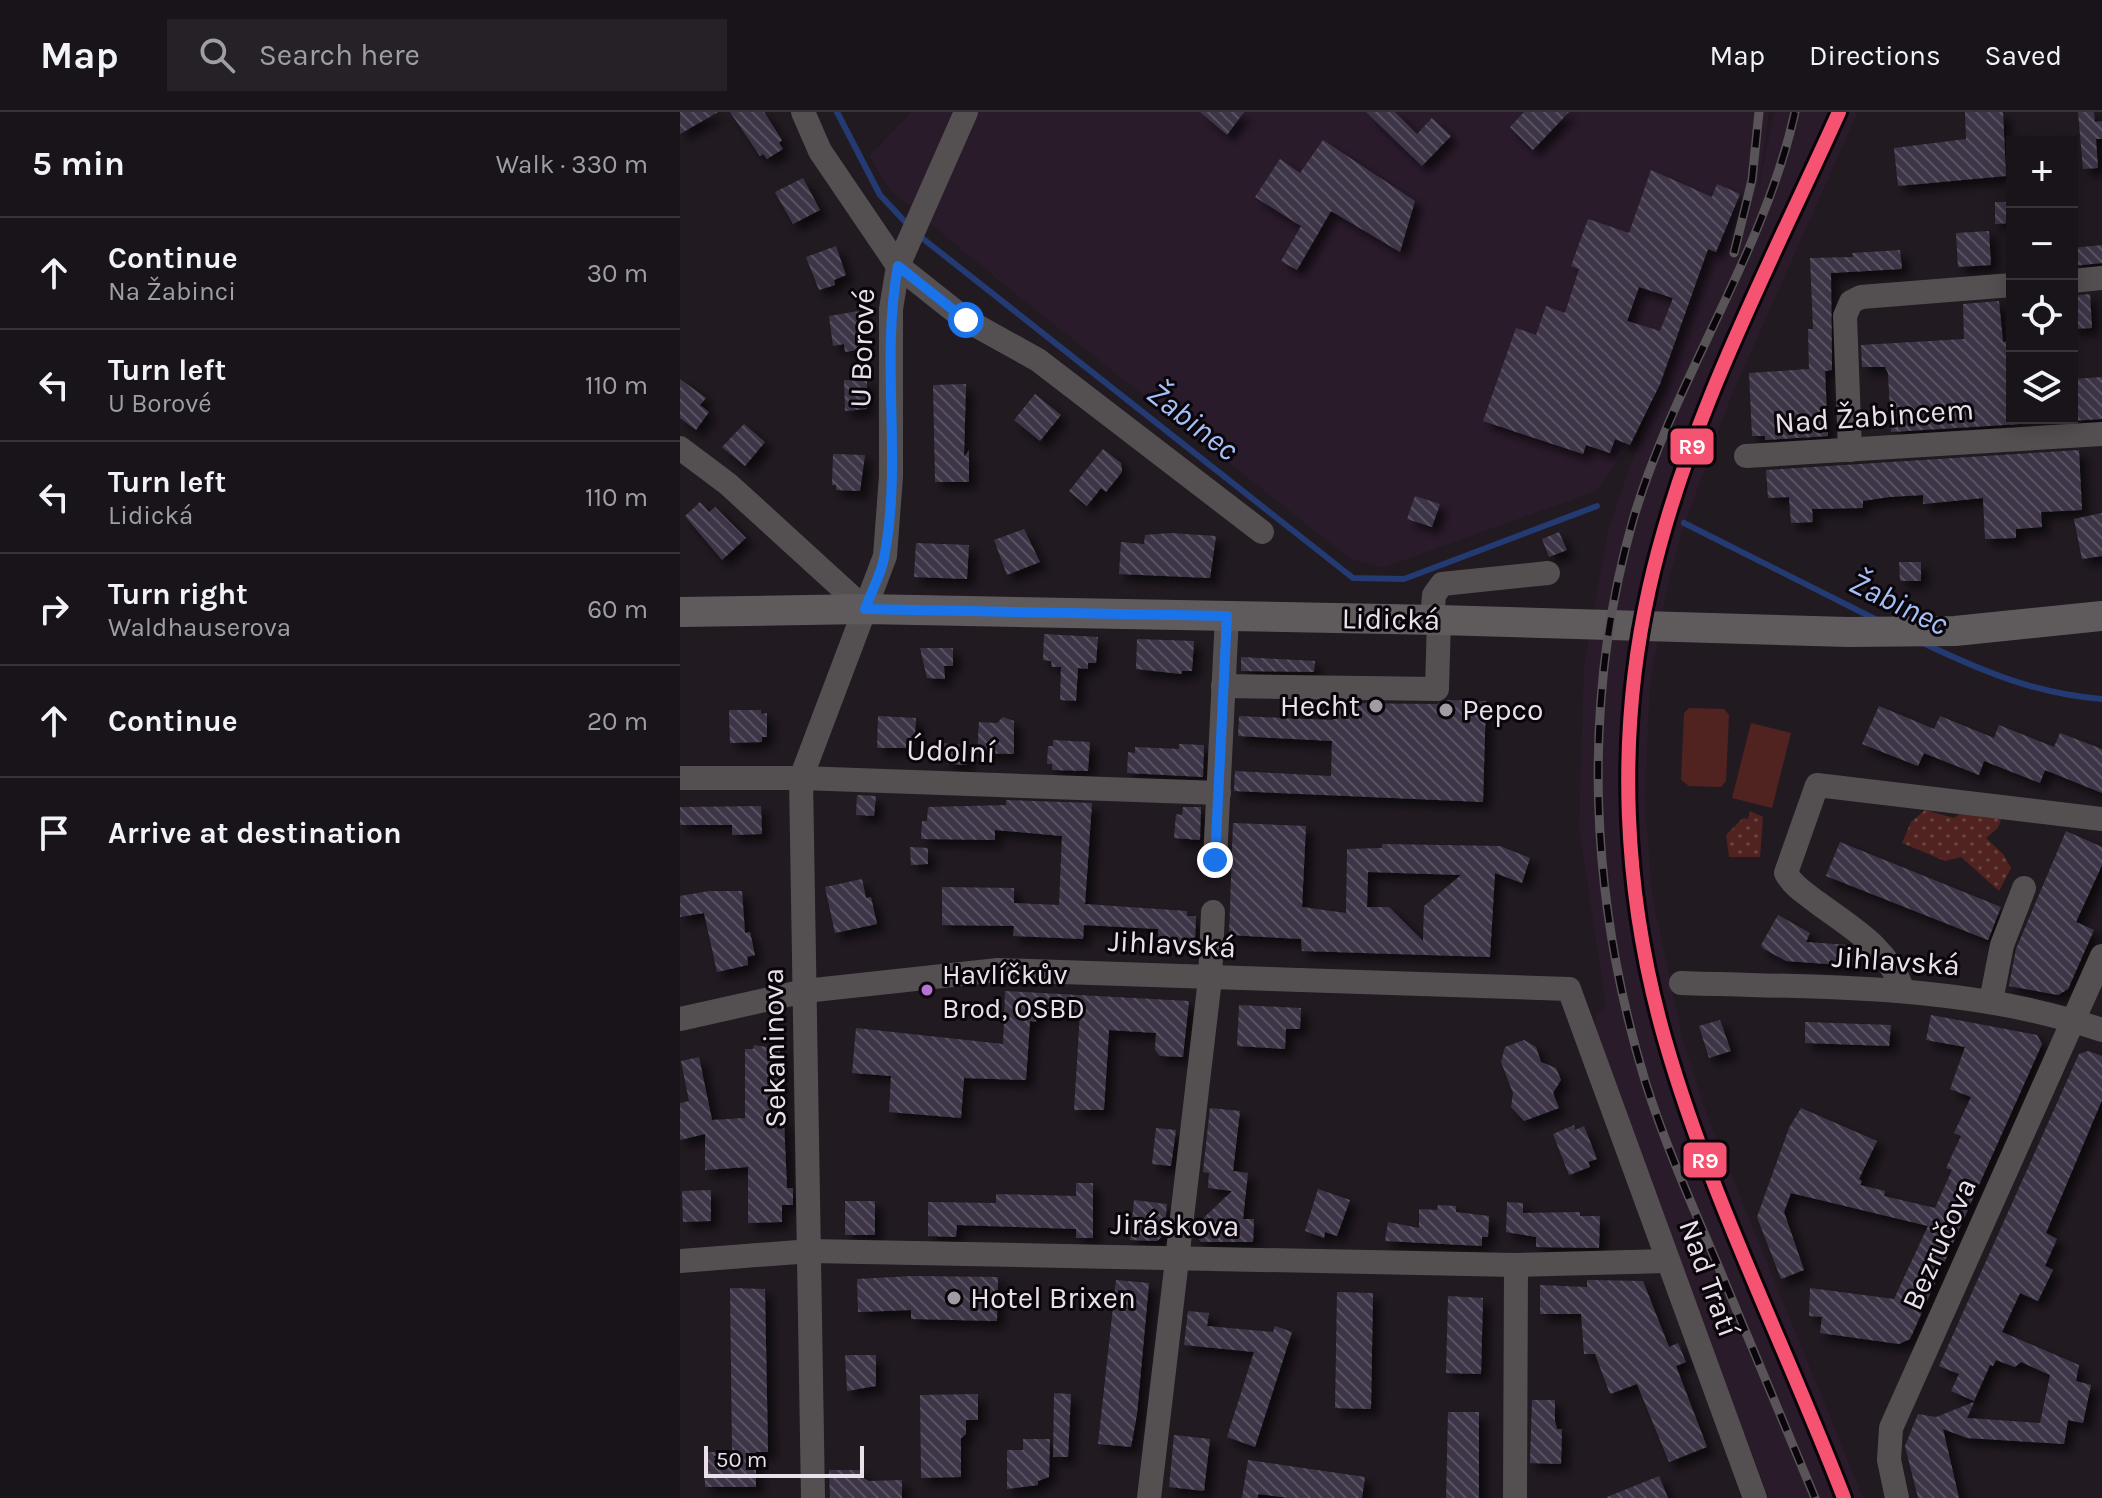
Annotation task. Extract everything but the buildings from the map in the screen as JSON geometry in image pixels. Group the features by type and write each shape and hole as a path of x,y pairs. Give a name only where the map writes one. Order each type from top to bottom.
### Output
{"main road":[{"name":"Lidická","path":"680,612 865,609 1848,632 1955,631 2102,616"}],"street":[{"name":"U Borové","path":"803,112 820,151 903,255 891,309 891,476 885,556 865,609"},
{"path":"966,112 903,255 966,320 1038,360 1262,532"},
{"path":"2078,280 2102,278"},
{"path":"1850,450 1845,316 1851,302 1861,297 2006,285"},
{"name":"Nad Žabincem","path":"1746,456 2102,434"},
{"path":"680,448 728,484 865,609"},
{"path":"1223,686 1437,689 1434,595 1442,584 1548,573"},
{"name":"Sekaninova","path":"813,1498 801,778 865,609"},
{"path":"1215,860 1227,616"},
{"name":"Údolní","path":"680,778 801,778 1219,793"},
{"path":"1903,990 1894,965 1872,943 1798,888 1786,873 1817,785 2102,819"},
{"path":"1991,1001 2002,945 2024,888"},
{"path":"1149,1498 1210,979 1213,912"},
{"name":"Bezručova","path":"1897,1498 1889,1460 1891,1428 2102,956"},
{"name":"Jihlavská","path":"680,1019 805,991 998,970 1569,989"},
{"name":"Jihlavská","path":"1681,983 1903,990 1991,1001 2102,1030"},
{"name":"Nad Tratí","path":"1569,989 1755,1498"},
{"name":"Jiráskova","path":"680,1261 811,1251 1516,1265 1668,1261"},
{"path":"1515,1498 1516,1265"}],"shaded area":[{"path":"912,112 1769,112 1757,197 1774,112 1858,112 1730,399 1682,532 1668,584 1650,683 1645,801 1652,894 1682,1037 1707,1115 1863,1498 1769,1498 1594,1041 1596,1016 1606,1007 1579,827 1584,666 1608,530 1655,395 1630,445 1596,491 1382,568 1349,558 891,191 869,156"},
{"path":"1689,708 1724,709 1729,715 1726,781 1721,787 1689,786 1681,780 1684,713"},
{"path":"1751,723 1791,733 1772,808 1732,798"},
{"path":"1925,810 1954,818 1965,810 2003,814 1998,828 1986,838 2003,854 2011,868 1999,891 1961,857 1945,861 1902,843 1911,822"},
{"path":"1750,811 1763,817 1760,857 1729,857 1726,835 1743,818 1748,819"}],"waterway":[{"name":"Žabinec","path":"837,112 880,195 909,226"},
{"name":"Žabinec","path":"917,234 1353,578 1404,579 1597,506"},
{"name":"Žabinec","path":"1684,523 1877,620"},
{"name":"Žabinec","path":"1923,643 2010,680 2054,692 2102,699"}],"railway":[{"path":"1734,253 1752,180 1759,112"},
{"path":"1795,112 1762,216 1671,417 1633,520 1616,590 1605,661 1599,732 1599,803 1603,874 1613,945 1627,1015 1646,1084 1680,1177 1815,1498"}],"transit line":[{"name":"R9","path":"1839,112 1732,346 1684,466 1649,589 1638,645 1628,758 1633,872 1640,928 1665,1040 1726,1214 1844,1498"}],"place":[{"name":"Hecht","path":"1376,706"},
{"name":"Pepco","path":"1446,710"},
{"name":"Havlíčkův Brod, OSBD","path":"927,990"},
{"name":"Hotel Brixen","path":"954,1298"}],"route":[{"path":"966,320 898,266 891,309 891,476 885,556 865,609 1227,616 1215,860"}]}
